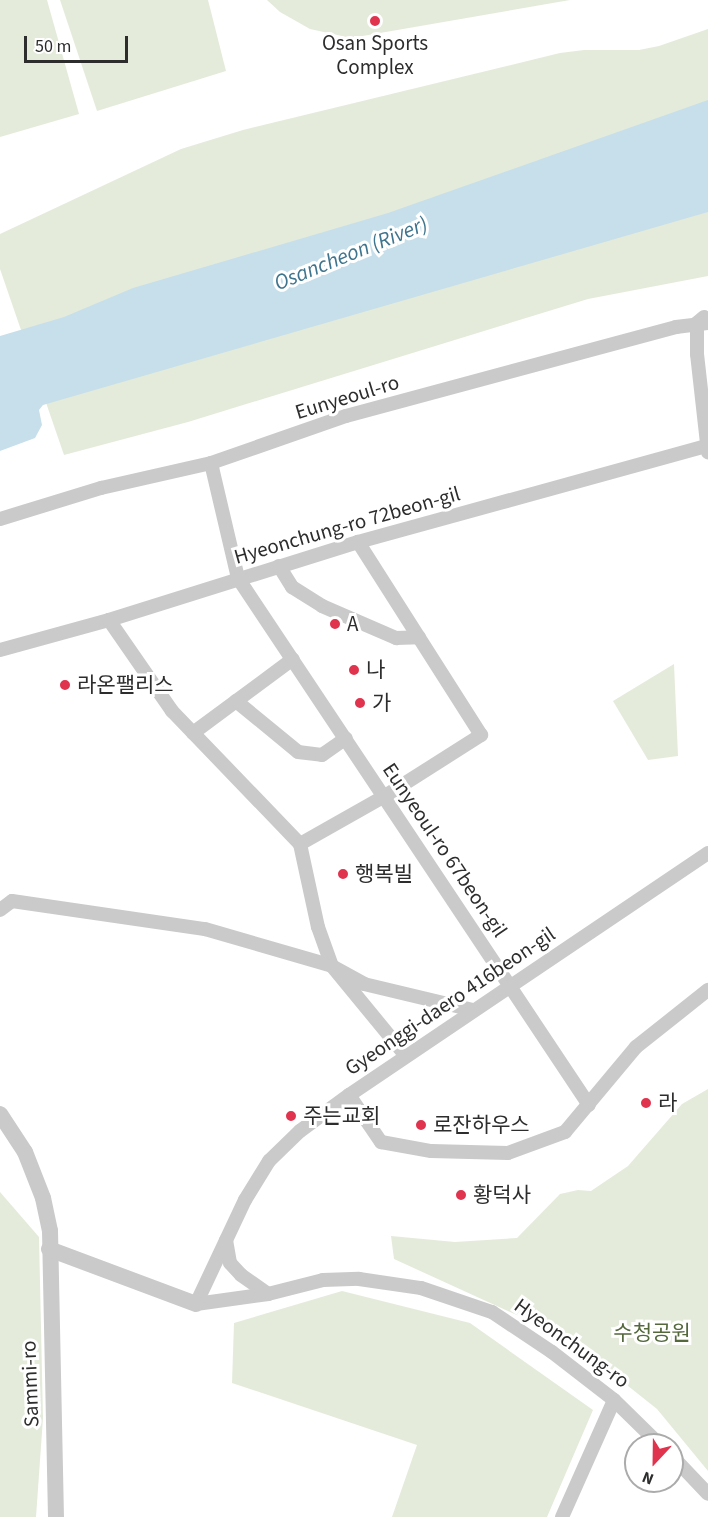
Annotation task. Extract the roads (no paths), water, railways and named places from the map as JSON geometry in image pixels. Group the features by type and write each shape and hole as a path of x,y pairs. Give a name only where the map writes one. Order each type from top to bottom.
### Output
{"street":[{"path":"707,449 697,354 703,323 708,314"},
{"name":"Eunyeoul-ro","path":"0,519 101,488 211,462 346,416 703,323"},
{"name":"Hyeonchung-ro 72beon-gil","path":"0,650 109,620 358,542 707,449"},
{"name":"Eunyeoul-ro 67beon-gil","path":"211,462 238,578 589,1105"},
{"path":"300,844 384,796 481,735 358,542"},
{"path":"279,566 292,587 322,606 396,638 419,637"},
{"path":"109,620 172,711 300,844 318,927 332,966 405,1055"},
{"path":"193,733 293,659"},
{"path":"236,701 298,752 322,755 346,738"},
{"name":"Gyeonggi-daero 416beon-gil","path":"708,853 405,1055 349,1095 381,1142 431,1151 508,1153 565,1132 636,1047 708,990"},
{"path":"0,910 12,901 205,929 332,966 363,984 473,1010"},
{"path":"0,1114 25,1152 43,1198 50,1231 49,1249 196,1304 245,1200 269,1161 300,1131 349,1095"},
{"path":"226,1240 230,1263 241,1275 268,1294"},
{"name":"Sammi-ro","path":"49,1249 56,1517"},
{"name":"Hyeonchung-ro","path":"196,1304 268,1294 323,1280 359,1280 421,1288 492,1312 552,1352 614,1400 648,1433"},
{"path":"562,1517 614,1400"},
{"path":"684,1469 708,1494"}],"water":[{"name":"Osancheon (River)","path":"708,100 708,212 43,405 39,410 42,425 35,438 0,451 0,336 64,317 133,288 388,213"}],"place":[{"name":"Osan Sports Complex","path":"375,21"},
{"name":"A","path":"335,624"},
{"name":"나","path":"354,670"},
{"name":"라온팰리스","path":"65,685"},
{"name":"가","path":"360,703"},
{"name":"행복빌","path":"343,874"},
{"name":"라","path":"646,1103"},
{"name":"주는교회","path":"291,1116"},
{"name":"로잔하우스","path":"421,1125"},
{"name":"황덕사","path":"461,1195"}],"park label":[{"name":"수청공원","path":"652,1333"}]}
